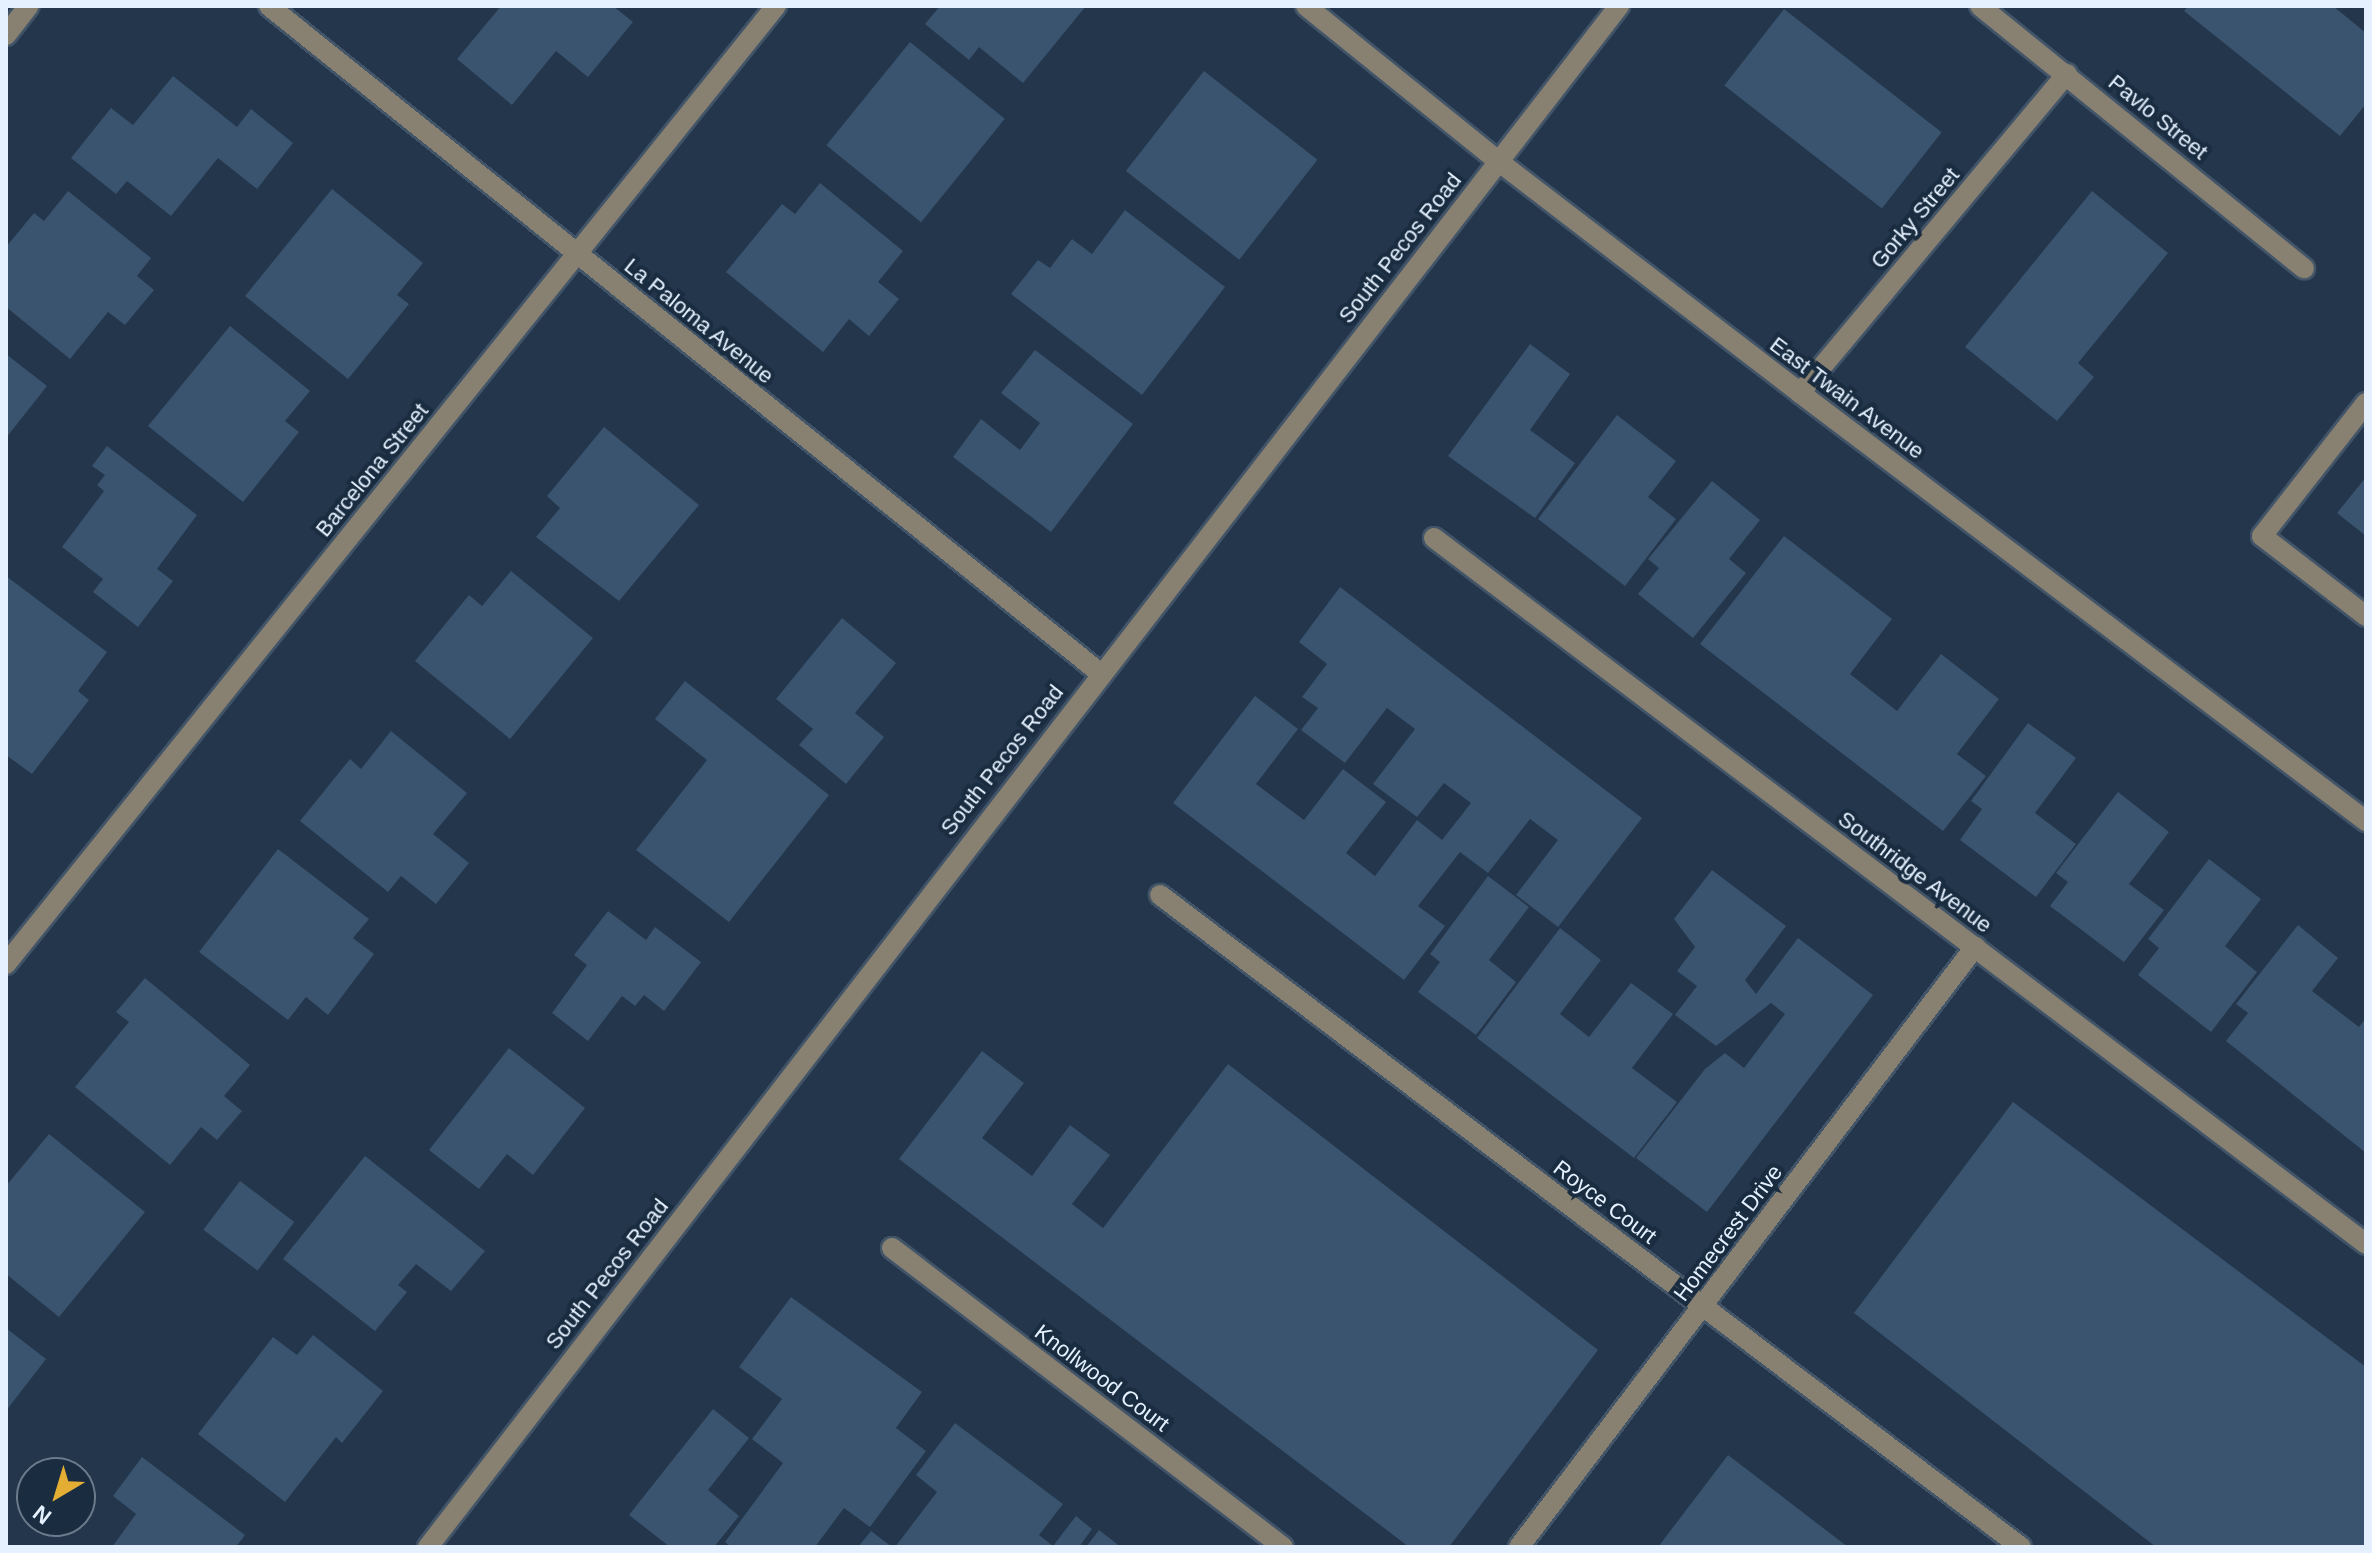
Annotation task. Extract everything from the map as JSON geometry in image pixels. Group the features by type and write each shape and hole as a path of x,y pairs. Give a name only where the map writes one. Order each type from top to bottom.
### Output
{"street":[{"path":"6,35 29,6"},
{"name":"La Paloma Avenue","path":"269,6 1100,673"},
{"name":"Barcelona Street","path":"6,964 776,6"},
{"name":"East Twain Avenue","path":"1306,6 1498,161 2366,821"},
{"name":"South Pecos Road","path":"428,1547 1100,673 1619,6"},
{"name":"Pavlo Street","path":"1980,6 2304,268"},
{"name":"Gorky Street","path":"1800,393 2067,74"},
{"path":"2366,403 2262,536 2366,616"},
{"name":"Southridge Avenue","path":"1434,538 2366,1244"},
{"name":"Royce Court","path":"1160,895 2021,1547"},
{"name":"Homecrest Drive","path":"1519,1547 1975,947"},
{"name":"Knollwood Court","path":"892,1248 1283,1547"}],"building":[{"path":"501,6 613,6 633,22 588,77 556,51 512,105 457,59"},
{"path":"940,6 1086,6 1023,83 979,47 969,60 925,24"},
{"path":"2188,6 2333,6 2366,33 2366,104 2340,136 2184,11"},
{"path":"1784,9 1942,132 1882,209 1724,85"},
{"path":"910,42 1005,119 921,222 826,145"},
{"path":"1204,71 1317,160 1239,260 1126,171"},
{"path":"173,76 237,127 251,109 293,143 257,189 218,158 171,216 127,181 116,194 71,158 111,108 133,125"},
{"path":"820,183 903,251 878,282 899,299 869,336 849,319 823,352 726,272 782,204 795,214"},
{"path":"332,189 423,263 397,295 409,304 348,379 245,296"},
{"path":"68,191 151,258 137,276 154,290 125,325 108,312 70,359 6,307 6,247 34,213 44,221"},
{"path":"2092,191 2168,253 2078,363 2094,377 2057,421 1965,347"},
{"path":"1125,210 1225,287 1142,395 1011,294 1038,260 1050,268 1072,239 1092,254"},
{"path":"230,326 310,391 285,421 299,432 243,502 148,426"},
{"path":"1530,344 1570,374 1530,430 1575,463 1535,518 1448,456"},
{"path":"1035,350 1133,424 1051,532 953,457 981,419 1020,450 1040,423 1001,393"},
{"path":"6,354 47,386 6,438"},
{"path":"1617,415 1676,461 1648,497 1676,519 1625,586 1538,519"},
{"path":"604,427 699,505 619,601 536,537 560,508 547,496"},
{"path":"107,446 197,515 157,569 173,581 138,627 93,592 103,579 62,547 104,491 97,485 105,475 92,466"},
{"path":"2366,477 2366,536 2337,513"},
{"path":"1712,481 1760,520 1729,559 1746,573 1693,638 1638,594 1659,568 1648,559"},
{"path":"1784,536 1892,619 1850,674 1897,711 1941,654 1999,699 1957,754 1986,776 1943,831 1700,644"},
{"path":"511,571 593,638 510,739 415,661 469,595 482,606"},
{"path":"6,576 107,652 78,691 89,700 32,774 6,755"},
{"path":"1340,587 1642,818 1558,927 1516,895 1558,840 1530,819 1488,873 1460,852 1418,906 1445,926 1404,980 1173,803 1255,696 1298,729 1256,784 1304,820 1343,769 1386,802 1346,853 1375,876 1417,820 1442,840 1471,803 1444,783 1417,817 1373,784 1415,729 1387,708 1345,763 1301,730 1318,708 1302,697 1327,664 1299,642"},
{"path":"842,618 896,663 855,713 884,737 846,784 799,745 813,729 776,699"},
{"path":"685,681 829,795 729,922 636,850 707,760 655,719"},
{"path":"2028,723 2076,758 2035,813 2076,844 2036,897 1960,840 1982,809 1971,801"},
{"path":"391,731 467,793 433,834 469,863 436,904 401,876 388,892 300,821 350,759 361,769"},
{"path":"2118,792 2169,832 2129,884 2164,910 2124,962 2050,906 2068,882 2056,873"},
{"path":"278,849 369,919 353,938 374,954 328,1015 306,997 288,1020 199,952"},
{"path":"2209,859 2261,899 2225,946 2257,972 2211,1032 2138,975 2159,948 2148,939"},
{"path":"1712,870 1786,926 1745,980 1756,994 1798,938 1873,995 1707,1212 1636,1158 1705,1069 1725,1053 1744,1068 1785,1014 1771,1003 1716,1046 1675,1015 1697,986 1677,971 1695,947 1674,919"},
{"path":"1488,876 1529,907 1489,960 1516,982 1476,1035 1418,992 1440,962 1430,954"},
{"path":"608,911 646,940 655,927 701,962 664,1011 644,995 635,1006 622,996 588,1041 552,1013 587,965 574,955"},
{"path":"2298,925 2338,958 2312,991 2359,1027 2366,1018 2366,1153 2226,1041 2248,1013 2236,1004"},
{"path":"1560,928 1601,960 1560,1014 1589,1037 1631,983 1673,1014 1632,1068 1677,1102 1634,1158 1477,1038"},
{"path":"145,978 250,1065 224,1096 242,1111 217,1140 201,1127 170,1165 75,1087 129,1022 116,1012"},
{"path":"509,1048 585,1108 533,1175 507,1154 479,1189 429,1150"},
{"path":"982,1051 1024,1083 982,1138 1032,1176 1070,1125 1110,1155 1072,1204 1103,1228 1228,1064 1598,1350 1449,1547 1409,1547 899,1159"},
{"path":"2013,1102 2366,1367 2366,1547 2156,1547 1854,1313"},
{"path":"49,1134 145,1212 59,1317 6,1274 6,1186"},
{"path":"365,1156 485,1251 451,1291 416,1264 398,1285 407,1292 375,1331 283,1259"},
{"path":"240,1181 294,1222 258,1271 203,1230"},
{"path":"791,1297 922,1392 896,1428 926,1451 870,1527 844,1508 815,1547 731,1547 725,1542 783,1463 752,1439 782,1399 739,1367"},
{"path":"6,1328 46,1359 6,1411"},
{"path":"313,1335 383,1391 342,1443 336,1437 285,1502 198,1434 273,1337 297,1355"},
{"path":"713,1409 749,1438 708,1490 739,1516 714,1547 670,1547 629,1515"},
{"path":"955,1423 1063,1504 1039,1535 1053,1546 1076,1516 1092,1529 1079,1547 895,1547 937,1492 916,1475"},
{"path":"1728,1455 1848,1547 1658,1547"},
{"path":"142,1457 245,1535 236,1547 112,1547 136,1514 113,1496"},
{"path":"1099,1530 1121,1547 1086,1547"},
{"path":"871,1531 892,1547 858,1547"}]}
